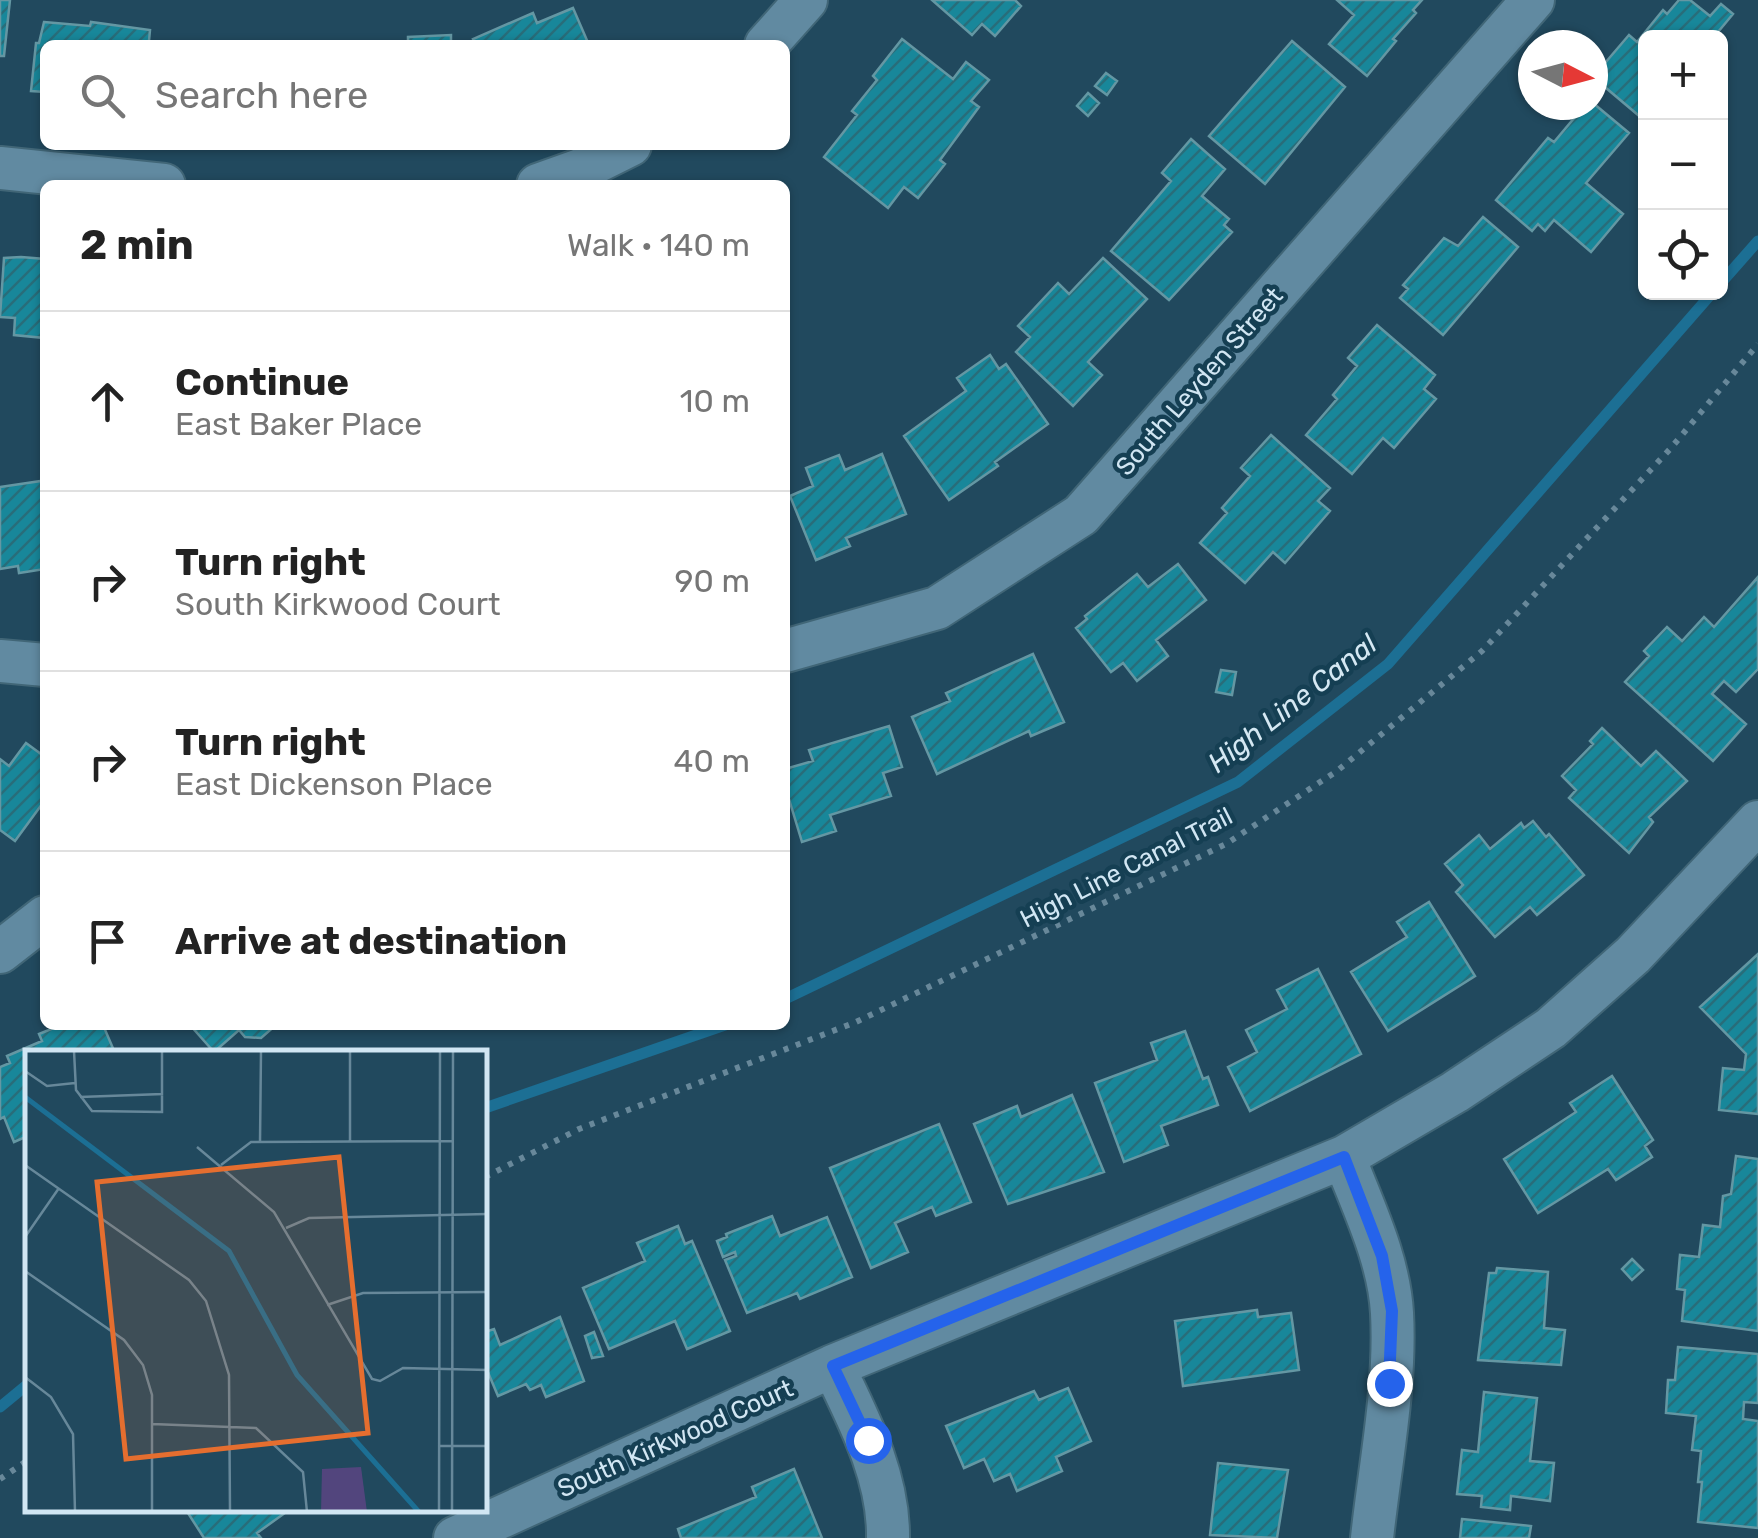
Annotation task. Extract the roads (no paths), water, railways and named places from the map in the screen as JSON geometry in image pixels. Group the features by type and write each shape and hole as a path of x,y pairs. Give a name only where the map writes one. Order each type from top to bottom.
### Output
{"street":[{"path":"770,40 806,0"},
{"name":"South Leyden Street","path":"790,650 937,608 1082,515 1533,0"},
{"path":"552,180 620,150"},
{"path":"0,168 116,180"},
{"path":"0,660 40,665"},
{"name":"South Kirkwood Court","path":"454,1538 833,1366 1344,1157 1455,1092 1551,1028 1634,955 1758,822"},
{"path":"0,952 40,922"},
{"path":"1344,1157 1382,1256 1392,1311 1389,1383 1372,1538"},
{"path":"833,1366 868,1440 888,1514 888,1538"}],"waterway":[{"name":"High Line Canal","path":"1728,275 1758,241"},
{"name":"High Line Canal","path":"790,997 1238,782 1388,664 1706,300"},
{"name":"High Line Canal","path":"488,1107 711,1030"},
{"name":"High Line Canal","path":"0,1407 25,1386"}]}
